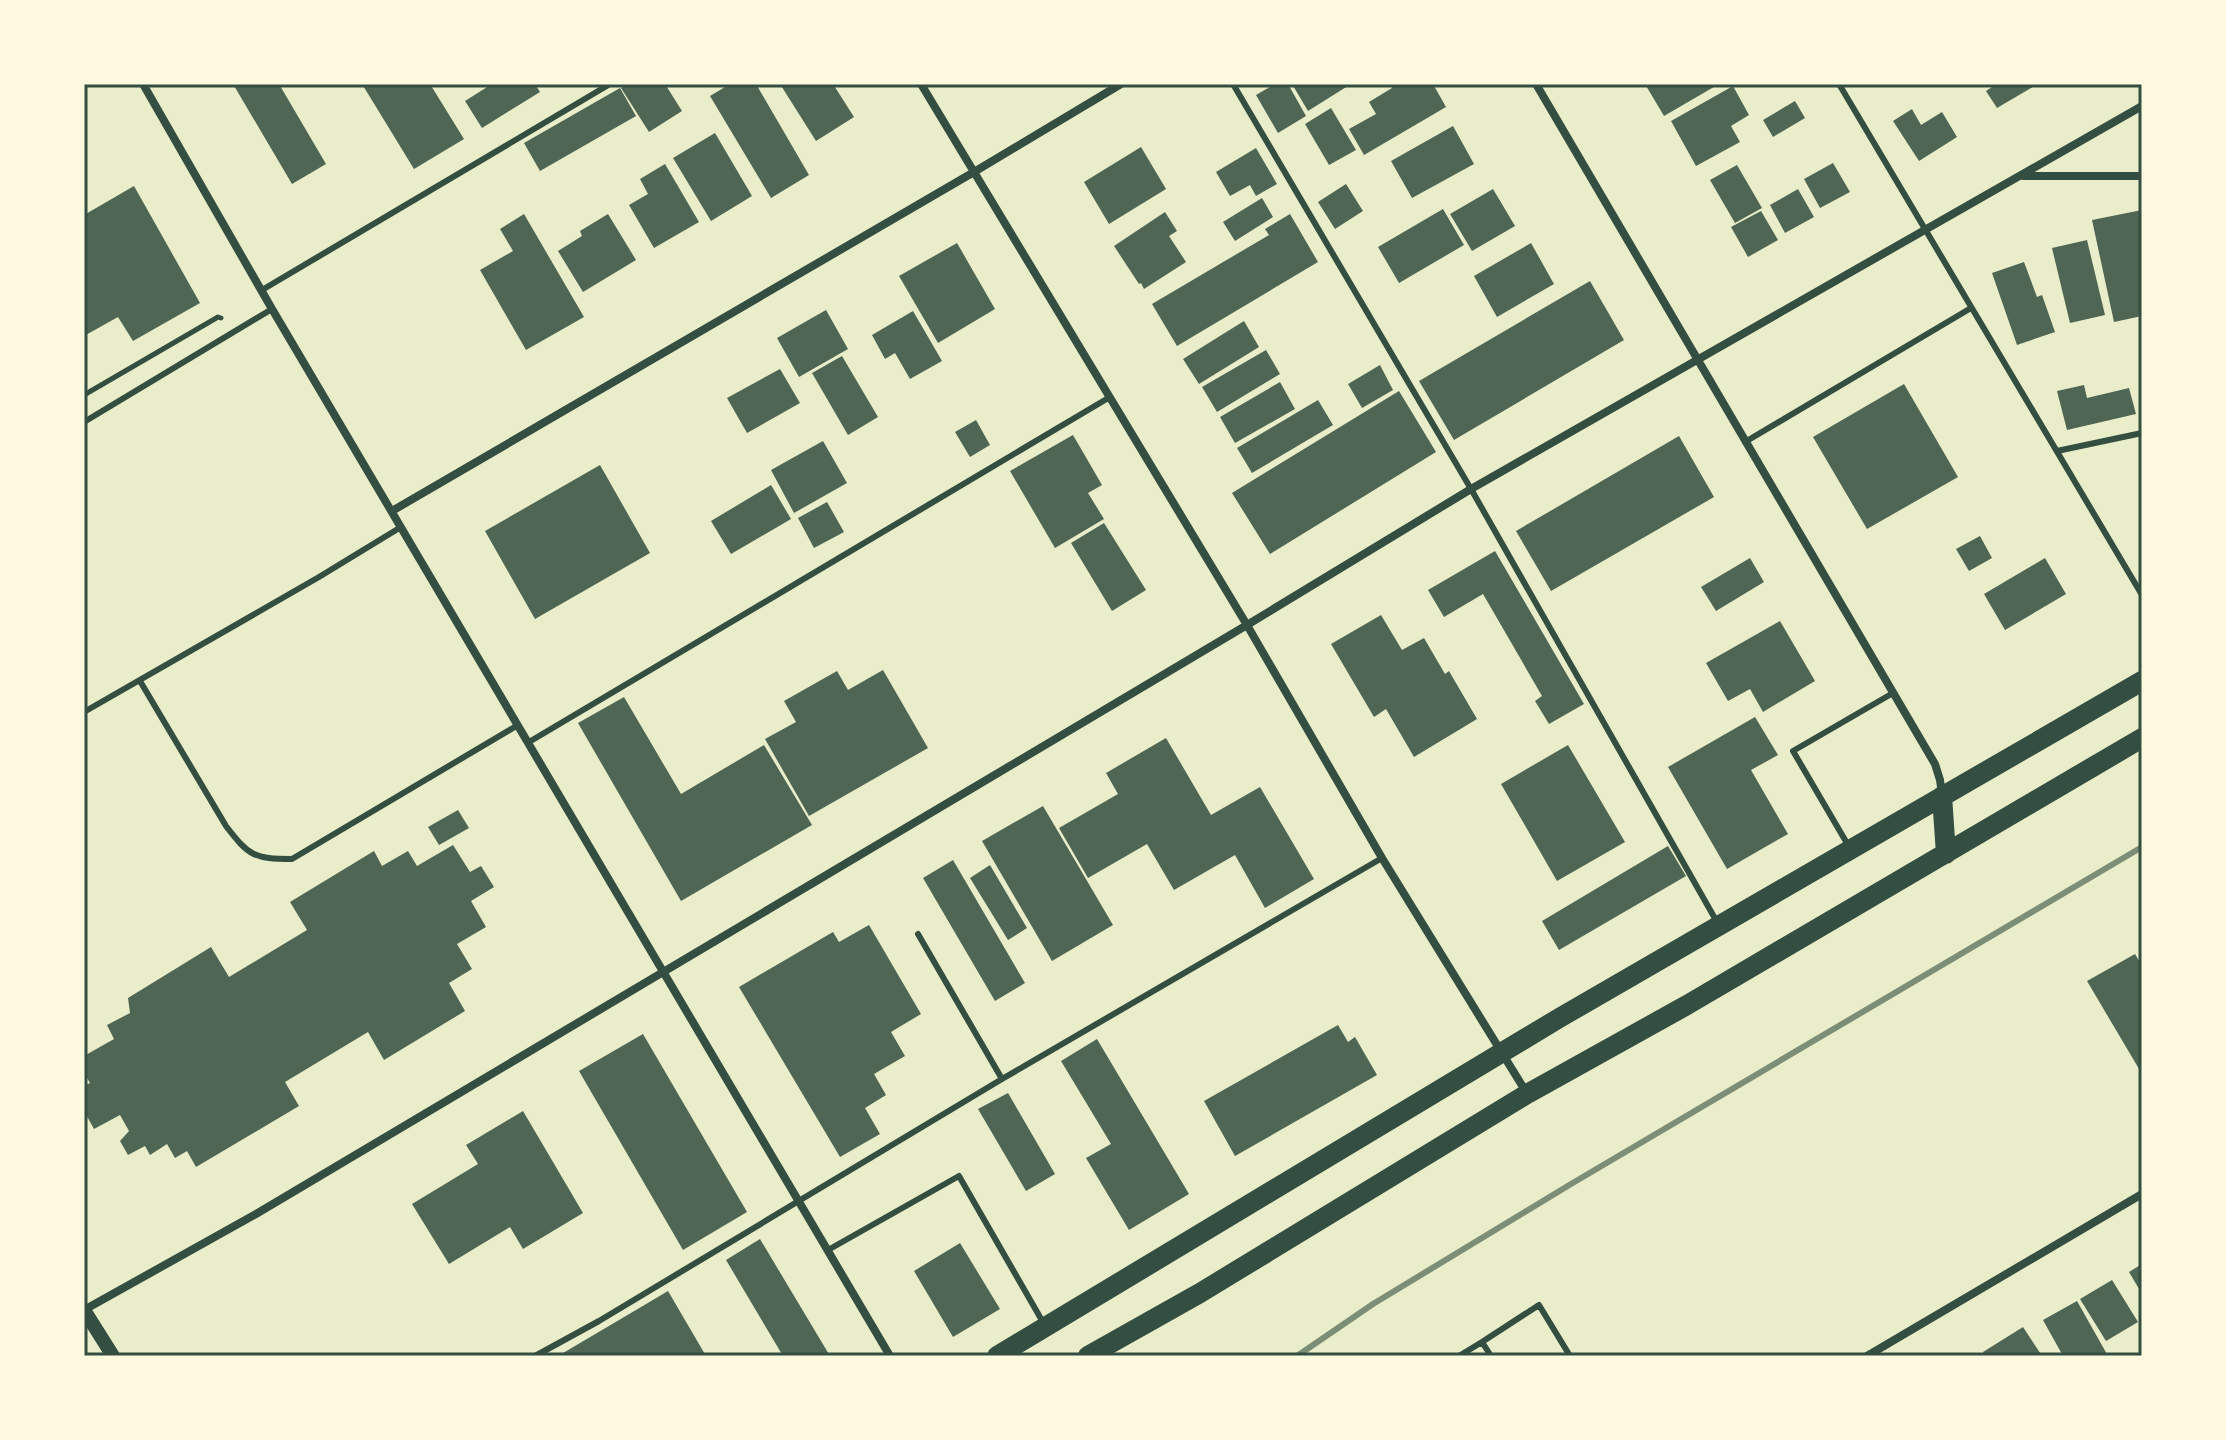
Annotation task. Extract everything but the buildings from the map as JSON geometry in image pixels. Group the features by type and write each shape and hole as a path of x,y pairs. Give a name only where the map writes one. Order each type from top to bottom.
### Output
{"main road":[{"path":"997,1356 1719,925 2142,681"},
{"path":"1088,1356 1200,1293 1527,1094 1687,1005 2142,738"},
{"path":"1942,796 1946,854"}],"street":[{"path":"143,84 272,309 890,1356"},
{"path":"921,84 1247,625 1382,858 1527,1094"},
{"path":"392,511 1121,84"},
{"path":"1536,84 1935,764 1942,796"},
{"path":"113,1356 84,1311 256,1214 1471,489 2142,106"},
{"path":"2022,176 2142,176"},
{"path":"1867,1356 2142,1194"}],"lane":[{"path":"262,290 610,84"},
{"path":"1233,84 1471,489 1719,925"},
{"path":"1839,84 2142,595"},
{"path":"1745,442 1971,308"},
{"path":"84,422 272,309"},
{"path":"529,742 1110,397"},
{"path":"2057,451 2142,433"},
{"path":"84,712 401,527"},
{"path":"140,681 226,826 241,846 263,859 292,859 518,725"},
{"path":"1850,849 1793,751 1893,693"},
{"path":"535,1356 1382,858"},
{"path":"918,934 1002,1079"},
{"path":"828,1250 959,1176 1046,1327"},
{"path":"1459,1356 1539,1305 1570,1356"},
{"path":"1482,1342 1491,1356"}],"railway":[{"path":"1297,1356 1373,1304 1571,1184 2142,847"}]}
